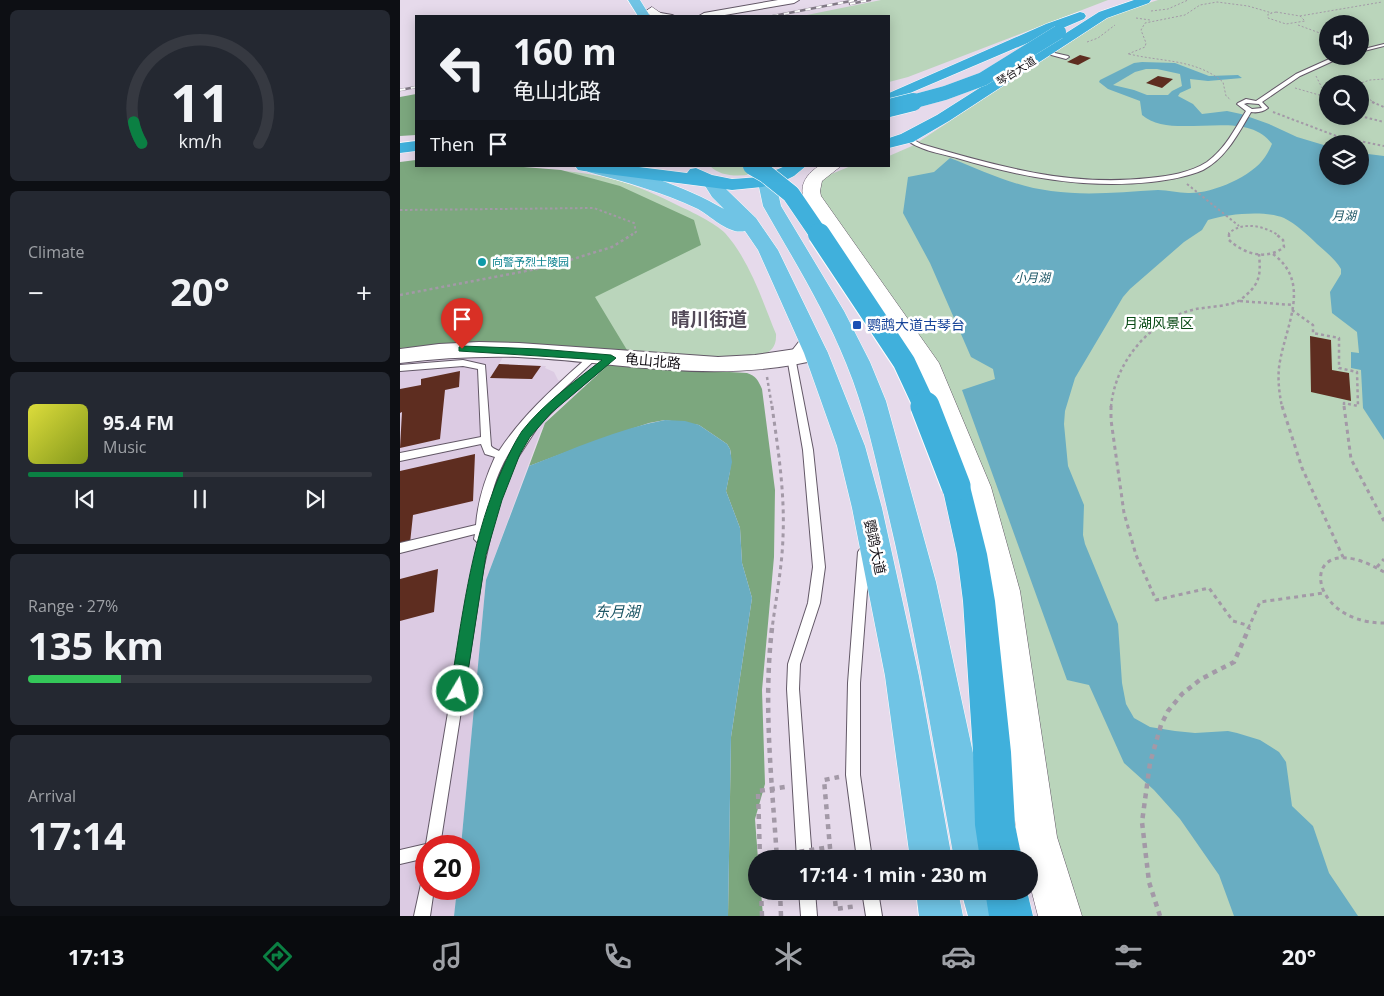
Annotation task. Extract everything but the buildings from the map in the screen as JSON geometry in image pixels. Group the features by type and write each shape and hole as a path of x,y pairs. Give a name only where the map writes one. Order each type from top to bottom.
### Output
{"highway":[{"name":"琴台大道","path":"890,98 1051,27 1125,0"},
{"name":"琴台大道","path":"895,143 943,118 1108,12 1145,0"},
{"path":"890,108 945,93 983,79 1094,11"},
{"path":"890,94 915,87"},
{"path":"400,148 415,147"},
{"path":"400,156 415,155"},
{"path":"589,167 744,184 777,178 797,167"},
{"path":"691,167 699,176 711,181"},
{"path":"754,167 780,184 800,206 904,362 918,389 956,486 972,554 979,601 992,752 995,825 999,850"},
{"path":"1008,900 1011,916"}],"main road":[{"path":"634,0 649,13"},
{"path":"589,167 639,181 712,209 734,223 768,250"},
{"path":"830,167 820,172 811,182 812,196 926,363 977,487 1004,591 1016,699 1037,837 1060,916"},
{"path":"777,178 768,187 770,201 778,219 833,311 858,362 883,435 920,582 973,850"},
{"name":"鹦鹉大道","path":"711,181 719,193 749,222 768,250 805,349 851,446 867,508 902,676 930,850"},
{"path":"937,900 940,916"},
{"path":"985,900 990,916"}],"street":[{"path":"710,15 794,0"},
{"name":"龟山北路","path":"400,356 424,351 462,349 721,365 764,361 805,349"}],"lane":[{"path":"649,13 664,15"},
{"path":"1369,49 1384,45"},
{"path":"1046,52 1066,57"},
{"path":"1258,102 1280,85 1319,64"},
{"path":"1246,101 1258,102 1264,105 1264,110 1248,112 1240,104 1246,101"},
{"path":"895,143 919,145 1034,177 1105,184 1149,180 1196,170 1215,159 1248,112"},
{"path":"804,850 793,689 794,664 814,603 819,567 808,450 805,349"},
{"path":"483,527 480,515 487,486 500,455 518,430 602,357"},
{"path":"435,835 483,527 504,477 526,435 547,410 602,357"},
{"path":"400,368 463,363 482,367 485,440 490,451 500,455"},
{"path":"400,457 485,440"},
{"path":"864,850 853,775 854,683 867,508"},
{"path":"400,548 483,527"},
{"path":"400,857 415,854"},
{"path":"422,916 424,900"},
{"path":"808,900 809,916"}],"path":[{"path":"1378,0 1383,2"},
{"path":"1130,16 1150,20 1185,15 1200,5 1217,2 1248,6 1272,13 1282,12 1300,16 1383,2"},
{"path":"1272,13 1267,16 1271,20 1296,24 1319,33"},
{"path":"1296,24 1305,21 1300,16"},
{"path":"1150,20 1141,28 1145,47 1140,51 1128,54 1187,63 1216,75 1225,86 1227,97 1240,104"},
{"path":"1312,67 1319,82"},
{"path":"1369,80 1384,79"},
{"path":"1280,85 1319,97"},
{"path":"1369,100 1384,107"},
{"path":"1264,110 1340,137 1384,146"},
{"path":"1369,118 1384,122"},
{"path":"1180,178 1239,226 1262,228 1280,236 1284,247 1273,254 1259,254 1244,250 1230,240 1229,232 1239,226"},
{"path":"400,210 594,208 634,223 636,232 612,247 547,267 400,295"},
{"path":"1239,301 1254,286 1261,274 1259,254"},
{"path":"1273,254 1286,265 1292,274 1295,285 1292,310 1279,364 1279,386 1284,413 1308,484 1343,557"},
{"path":"1250,626 1233,621 1209,588 1156,600 1129,534 1111,420 1111,405 1118,376 1128,359 1145,336 1165,322 1179,315 1207,306 1239,301 1293,305"},
{"path":"1292,310 1313,325 1313,333 1339,338 1339,368 1357,372 1358,406 1344,403 1349,452 1384,521"},
{"path":"764,361 777,443 783,516 781,554 770,634 768,681 776,850"},
{"path":"1384,572 1357,559 1343,557 1325,564 1320,572 1320,582 1324,593 1332,603 1350,616 1371,623 1384,623"},
{"path":"1377,567 1384,559"},
{"path":"1160,916 1149,882 1142,822 1150,763 1161,725 1168,711 1182,694 1201,679 1234,662 1260,602 1324,593"},
{"path":"831,850 824,780 853,775"},
{"path":"760,850 758,791 800,784"},
{"path":"808,850 830,846"},
{"path":"761,900 762,916"},
{"path":"780,900 781,916"},
{"path":"835,900 836,909 872,903"}],"shaded area":[{"path":"457,355 503,357 499,364 546,366 545,368 554,372 558,380 584,387 550,416 541,430 486,580 462,835 415,835 415,900 456,900 454,916 400,916 400,363"}],"green space":[{"path":"881,0 1108,0 908,77 890,82 890,15 807,15"},
{"name":"月湖风景区","path":"1158,0 1384,0 1384,916 1074,916 1038,784 1009,574 822,205 818,187 824,177 849,167 890,167 890,156 912,146 1112,15"},
{"path":"415,94 415,135 400,136 400,97"},
{"path":"415,160 415,167 524,167 561,170 620,186 694,220 701,245 595,297 630,355 460,344 400,348 400,162"},
{"path":"400,164 415,165 415,167 517,167 584,173 616,180 656,195 690,211 725,233 742,256 755,281 776,334 774,346 768,352 747,360 460,344 400,348"},
{"path":"711,167 774,167 760,172 742,175 725,174"},
{"path":"608,365 747,373 756,379 762,389 775,490 774,557 762,690 765,784 755,819 757,850 748,850 748,900 762,900 763,916 728,916 731,737 752,598 742,563 740,528 726,491 730,471 730,449 727,444 699,425 665,420 649,423 604,438 529,466 545,423"}],"water":[{"name":"小月湖","path":"1142,62 1175,63 1209,76 1238,75 1242,78 1208,81 1190,79 1191,88 1180,93 1178,96 1193,104 1202,114 1227,111 1241,114 1297,137 1319,144 1319,185 1369,185 1369,154 1384,156 1384,440 1363,408 1361,370 1351,368 1351,352 1359,353 1357,332 1332,313 1330,292 1341,274 1341,269 1306,233 1293,223 1284,218 1267,214 1225,216 1208,220 1202,230 1184,242 1130,289 1123,297 1075,378 1065,411 1064,424 1068,466 1084,505 1083,535 1085,544 1118,624 1122,683 1126,704 1134,718 1150,727 1175,731 1195,733 1228,731 1237,733 1260,740 1279,752 1286,762 1292,806 1313,826 1329,873 1358,916 1234,916 1219,875 1180,819 1154,790 1124,763 1089,685 1067,680 962,390 995,379 993,369 971,357 930,263 903,213 908,177 934,172 950,158 1000,178 1025,186 1051,191 1118,193 1158,190 1197,193 1230,183 1251,171 1265,157 1272,144 1260,133 1245,127 1227,125 1171,126 1155,122 1142,115 1140,101 1108,89 1099,82 1134,63","holes":["1146,69 1157,69 1180,74 1182,86 1168,95 1147,95 1113,85 1135,72"]},
{"name":"东月湖","path":"665,420 685,421 699,425 727,444 730,449 732,462 726,491 740,528 742,563 752,598 731,737 728,916 454,916 456,900 480,900 480,835 462,835 486,580 529,466 579,446"}],"railway":[{"path":"778,15 856,0"},
{"path":"850,4 870,0"},
{"path":"400,90 415,87"}],"place":[{"name":"向警予烈士陵园","path":"482,262"},
{"name":"鹦鹉大道古琴台","path":"857,325"}],"district":[{"name":"晴川街道","path":"709,319"}],"route":[{"path":"458,691 479,555 496,500 514,454 534,424 547,410 611,358 539,352 462,349"}],"water label":[{"name":"月湖","path":"1344,216"}]}
